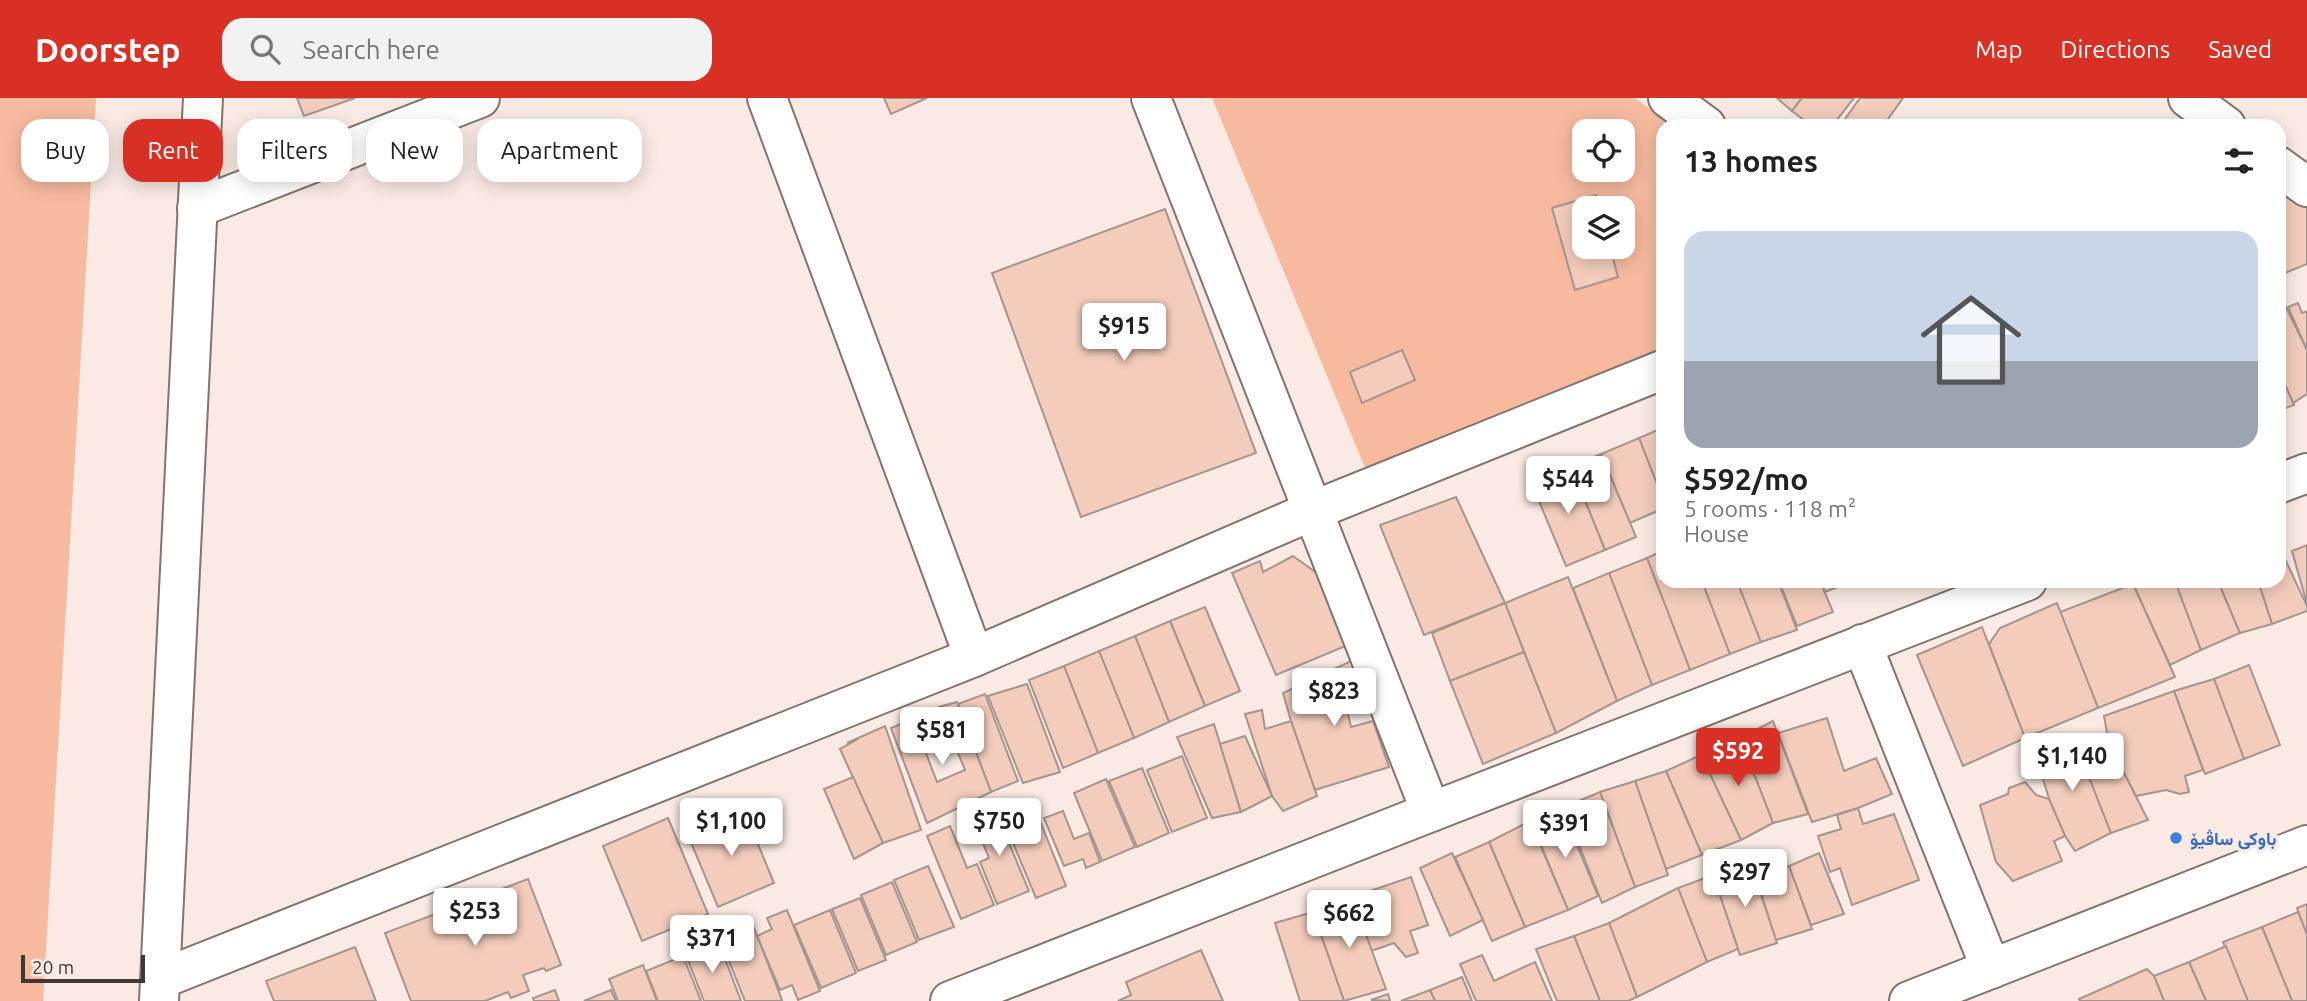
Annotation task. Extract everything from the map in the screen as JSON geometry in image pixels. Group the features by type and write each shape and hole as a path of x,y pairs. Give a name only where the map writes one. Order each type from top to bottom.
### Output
{"street":[{"path":"203,98 160,990 974,657 1312,511 1656,372"},
{"path":"197,208 480,98"},
{"path":"767,98 974,657"},
{"path":"1151,98 1431,812"},
{"path":"1668,98 1696,119"},
{"path":"2188,98 2214,119"},
{"path":"2286,172 2307,187"},
{"path":"2286,481 2307,473"},
{"path":"950,1001 1016,989 1431,812 2009,588"},
{"path":"1862,644 1991,969"},
{"path":"1909,1001 2307,845"}],"shaded area":[{"path":"0,98 96,98 95,119 21,119 21,182 91,182 43,1001 0,1001"},
{"path":"1212,98 1635,98 1664,119 1656,119 1656,352 1366,470"}],"building":[{"path":"297,98 355,98 304,116"},
{"path":"884,98 927,98 891,114"},
{"path":"1777,98 1802,98 1792,111"},
{"path":"1802,98 1854,98 1838,119 1803,119 1792,111"},
{"path":"1860,98 1903,98 1888,119 1845,119"},
{"path":"2286,190 2307,205 2307,264 2286,273"},
{"path":"1572,202 1572,259 1613,259 1618,277 1575,290 1552,208"},
{"path":"1165,209 1256,453 1081,517 992,273"},
{"path":"2298,303 2302,313 2307,311 2307,350 2288,307"},
{"path":"2286,307 2307,350 2307,394 2293,403 2286,387"},
{"path":"1402,350 1415,380 1362,403 1350,372"},
{"path":"2286,387 2294,405 2286,408"},
{"path":"1656,431 1656,482 1639,438"},
{"path":"1639,438 1656,482 1656,512 1630,523 1601,454"},
{"path":"1601,454 1636,537 1605,550 1571,466"},
{"path":"1571,466 1605,550 1566,566 1531,482"},
{"path":"1456,497 1505,603 1424,635 1380,525"},
{"path":"2307,545 2307,604 2292,551"},
{"path":"1656,554 1656,581 1647,558"},
{"path":"1293,556 1318,574 1348,645 1276,675 1232,573 1260,561 1263,572"},
{"path":"1647,558 1656,588 1659,588 1690,670 1652,685 1609,573"},
{"path":"2286,561 2307,611 2272,624 2260,588 2286,588"},
{"path":"1609,573 1652,685 1617,701 1573,588"},
{"path":"1568,577 1617,701 1556,733 1505,603"},
{"path":"1659,588 1705,588 1730,654 1690,670"},
{"path":"1705,588 1740,588 1761,642 1730,654"},
{"path":"1740,588 1781,588 1797,630 1761,642"},
{"path":"1782,588 1823,588 1833,612 1797,626"},
{"path":"2123,588 2135,588 2175,677 2098,708 2060,612"},
{"path":"2135,588 2178,588 2201,650 2170,665"},
{"path":"2178,588 2221,588 2240,633 2201,650"},
{"path":"2221,588 2260,588 2272,624 2240,633"},
{"path":"1505,603 1524,652 1450,681 1432,633"},
{"path":"2057,603 2098,708 2025,738 1989,644 2000,628"},
{"path":"1205,607 1240,691 1205,706 1170,621"},
{"path":"1170,621 1205,706 1169,722 1135,636"},
{"path":"1982,627 2025,738 1963,766 1917,655"},
{"path":"1135,636 1169,722 1134,738 1099,651"},
{"path":"1099,651 1134,738 1098,753 1064,666"},
{"path":"1524,652 1556,733 1483,764 1450,681"},
{"path":"1353,660 1367,692 1345,702 1351,727 1373,721 1389,767 1315,790 1283,693"},
{"path":"2249,665 2280,745 2244,759 2214,679"},
{"path":"1064,666 1098,753 1063,768 1029,680"},
{"path":"2214,679 2244,759 2205,774 2174,691"},
{"path":"1027,684 1060,772 1023,783 988,696"},
{"path":"2174,691 2203,770 2185,776 2189,792 2180,794 2166,790 2136,796 2109,744 2104,716"},
{"path":"985,694 1018,781 991,792 958,704"},
{"path":"957,702 991,792 927,823 891,728 913,719 937,782 965,770 939,707"},
{"path":"1262,710 1265,729 1291,721 1317,796 1283,811 1272,796 1245,714"},
{"path":"1827,718 1844,771 1876,758 1892,794 1812,822 1778,733"},
{"path":"1773,721 1808,814 1773,823 1740,738"},
{"path":"1214,724 1241,812 1212,818 1177,737"},
{"path":"885,726 921,830 883,843 840,749 858,739 847,743"},
{"path":"1245,736 1272,796 1241,812 1220,744"},
{"path":"2074,737 2111,833 2075,851 2065,836 2049,799 2034,749"},
{"path":"1740,738 1773,823 1741,840 1701,755"},
{"path":"2109,744 2148,820 2111,833 2081,757"},
{"path":"1701,755 1741,840 1702,855 1666,771"},
{"path":"1182,756 1207,818 1172,832 1147,770"},
{"path":"1142,768 1169,833 1137,847 1109,781"},
{"path":"1666,771 1702,855 1666,869 1635,781"},
{"path":"853,777 883,843 854,859 824,789"},
{"path":"1106,779 1135,847 1102,861 1074,793"},
{"path":"1635,781 1668,875 1635,887 1600,792"},
{"path":"2025,782 2036,795 2049,799 2065,836 2054,841 2062,861 2013,881 1996,862 1980,805 2008,794 2009,788"},
{"path":"1600,792 1635,887 1602,903 1564,807"},
{"path":"994,807 1029,891 997,904 980,862 989,858 972,816"},
{"path":"1858,808 1863,824 1894,814 1919,880 1852,905 1840,868 1830,872 1818,836 1841,829 1837,815"},
{"path":"744,810 774,883 718,907 687,833"},
{"path":"1063,811 1074,839 1089,833 1100,862 1086,868 1083,859 1064,866 1044,818"},
{"path":"1563,811 1598,896 1568,910 1532,824"},
{"path":"1038,816 1066,886 1036,898 1007,829"},
{"path":"668,818 708,914 642,941 603,846"},
{"path":"1530,821 1568,910 1525,927 1489,842"},
{"path":"950,826 967,868 977,864 994,905 961,919 927,836"},
{"path":"1489,842 1525,927 1492,941 1455,857"},
{"path":"1452,853 1483,920 1450,936 1420,868"},
{"path":"1819,853 1844,914 1811,925 1789,866"},
{"path":"1766,861 1769,873 1789,866 1812,929 1776,940 1752,865"},
{"path":"1750,862 1777,943 1740,955 1713,875"},
{"path":"928,866 954,927 919,940 894,880"},
{"path":"1713,875 1738,949 1707,962 1678,888"},
{"path":"1411,877 1428,925 1410,931 1418,953 1406,957 1394,943 1371,951 1352,897"},
{"path":"528,879 561,965 523,975 529,991 511,998 508,992 485,1001 411,1001 385,933"},
{"path":"892,882 917,942 886,955 861,895"},
{"path":"1678,888 1707,962 1637,997 1609,923"},
{"path":"1352,897 1386,989 1344,1001 1313,912"},
{"path":"860,898 886,960 858,971 832,909"},
{"path":"2307,904 2307,935 2297,908"},
{"path":"787,910 820,991 798,1000 792,985 780,990 757,936 772,929 767,918"},
{"path":"830,910 856,973 821,988 794,925"},
{"path":"1313,912 1344,1001 1300,1001 1275,923"},
{"path":"2298,912 2307,935 2307,1001 2292,1001 2262,927"},
{"path":"752,923 782,1000 745,1001 719,936"},
{"path":"1609,923 1637,997 1628,1001 1600,1001 1574,936"},
{"path":"2262,927 2292,1001 2248,1001 2223,942"},
{"path":"1574,936 1600,1001 1557,1001 1536,949"},
{"path":"700,941 706,957 722,951 741,1001 704,1001 683,948"},
{"path":"2226,946 2248,1001 2206,1001 2189,962"},
{"path":"355,947 376,1001 274,1001 266,981"},
{"path":"1201,950 1223,1001 1118,1001 1131,995 1126,982"},
{"path":"1482,955 1494,981 1535,962 1552,1001 1476,1001 1460,964"},
{"path":"683,956 701,1001 658,1001 646,971"},
{"path":"2189,962 2206,1001 2164,1001 2154,976"},
{"path":"643,965 657,1001 618,1001 609,979"},
{"path":"2147,969 2154,976 2164,1001 2079,999"},
{"path":"1462,977 1472,1001 1435,1001 1430,990"},
{"path":"555,990 559,1001 534,1001 533,998"},
{"path":"611,990 616,1001 584,1001"},
{"path":"1430,990 1435,1001 1401,1001"},
{"path":"1388,994 1390,1001 1371,1000"}],"place":[{"name":"باوکی ساڤیۆ","path":"2176,838"}]}
